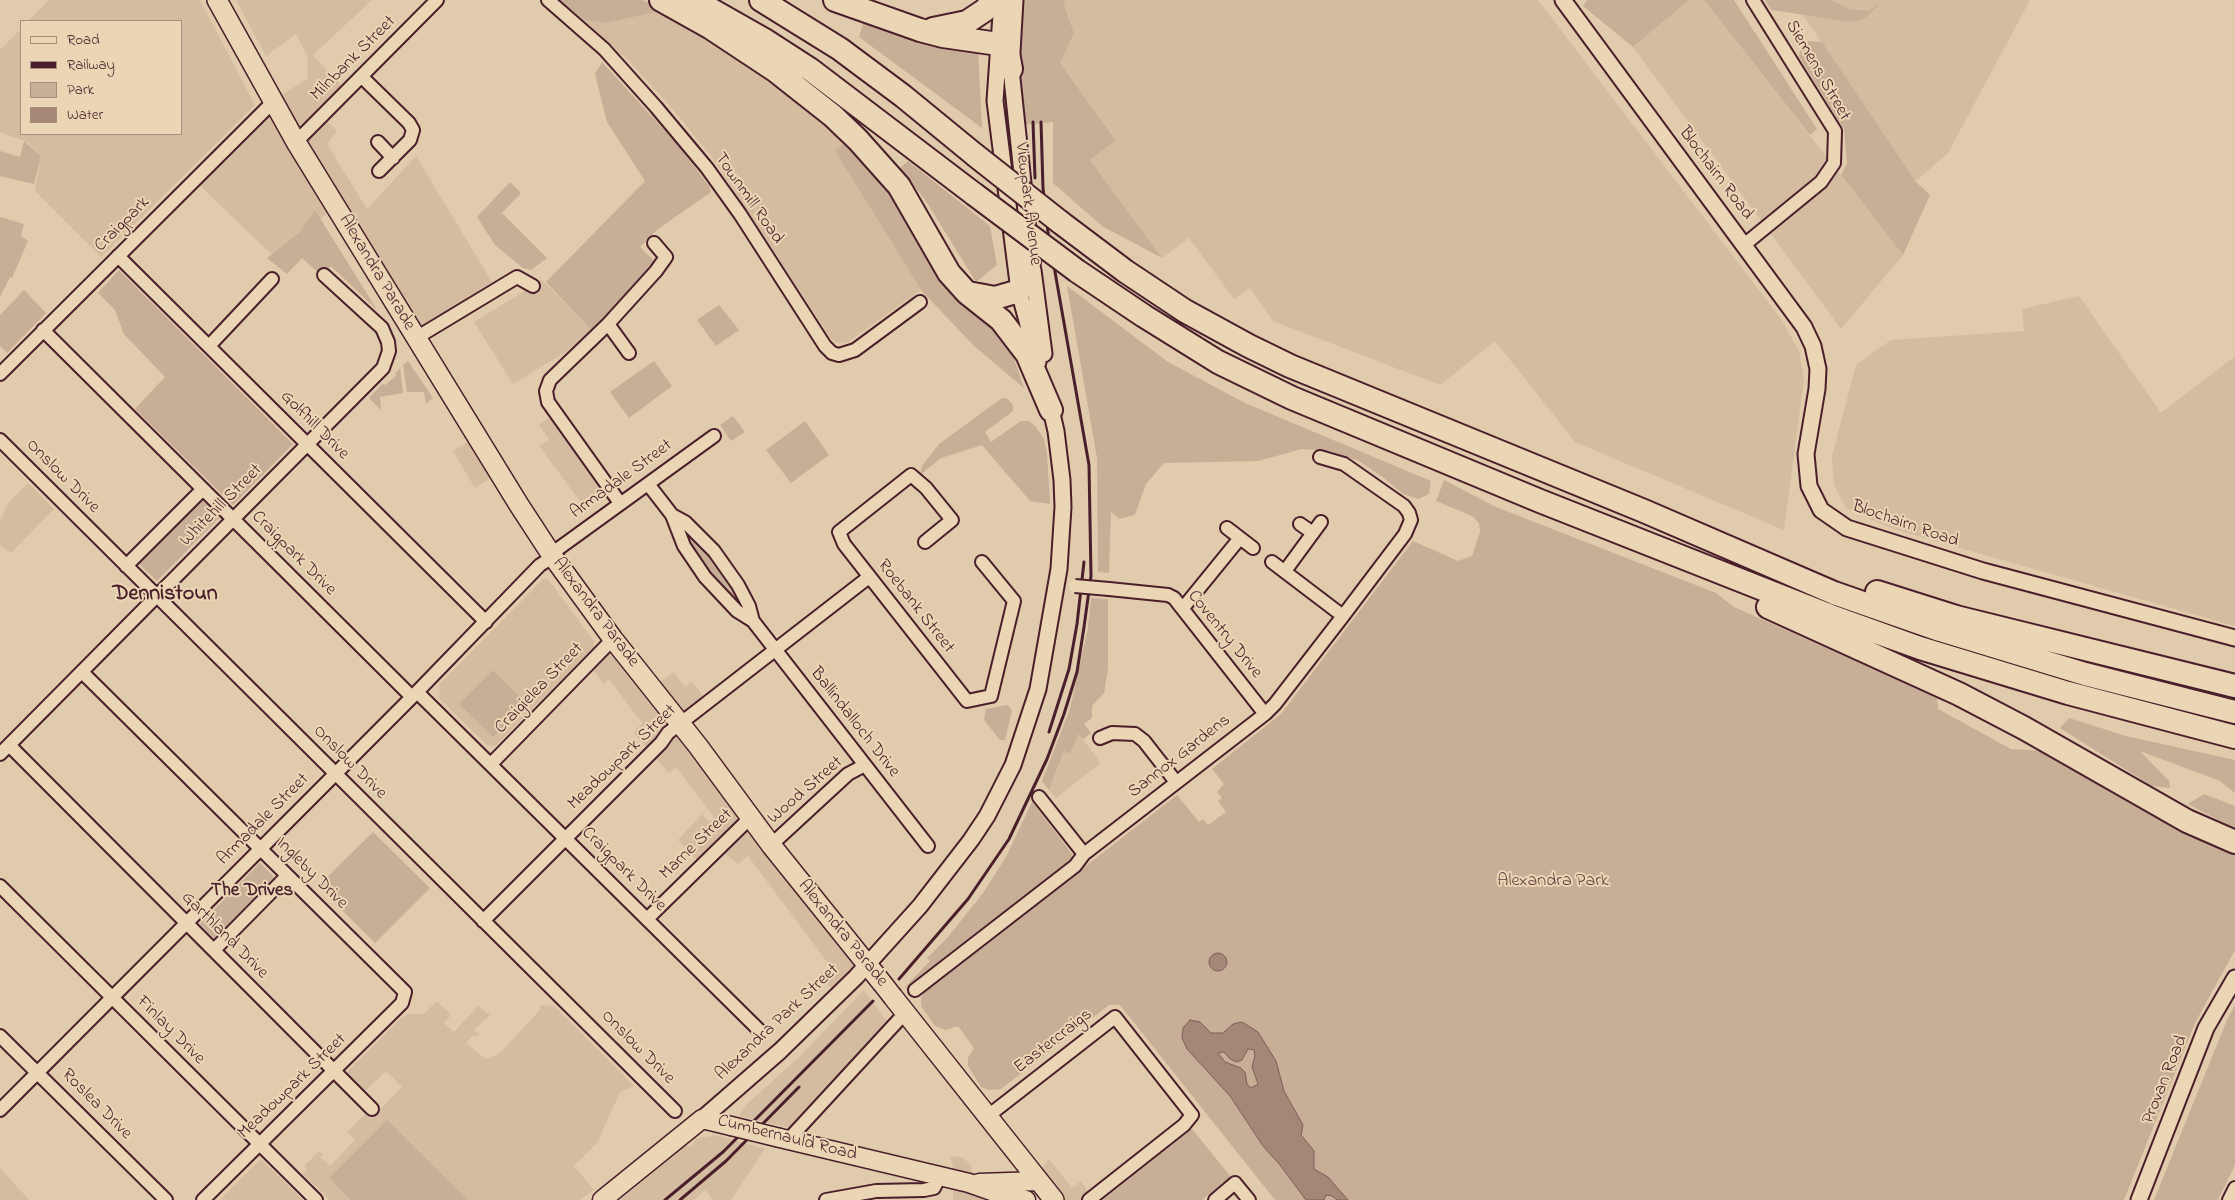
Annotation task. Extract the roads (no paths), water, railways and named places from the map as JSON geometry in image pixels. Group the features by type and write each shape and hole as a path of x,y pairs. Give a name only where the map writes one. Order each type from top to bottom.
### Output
{"highway":[{"path":"661,0 740,47 833,116 879,163 899,186 949,273 967,293 1000,320 1027,354 1051,410"},
{"path":"694,0 763,39 810,70 1078,271 1144,316 1226,366 1292,398 1540,501 1831,616 1920,648 2068,693 2235,737"},
{"path":"761,0 840,49 1060,222 1158,294 1208,325 1248,346 1290,366 1644,511 1834,593 1898,616 2085,674 2235,712"},
{"path":"835,0 920,30 943,36 998,44 1008,53 1011,69"},
{"path":"920,30 944,28 967,22 985,10 993,0"},
{"path":"967,293 995,298 1018,291 1027,282 1030,251"},
{"path":"1540,501 1959,694 2032,732 2187,820 2235,842"},
{"path":"1644,511 1872,591 1956,617 2235,686"}],"main road":[{"name":"Alexandra Parade","path":"218,0 296,142 552,555 613,639 750,818 1039,1181"},
{"name":"Cumbernauld Road","path":"602,1200 702,1119 969,1183 1000,1194 1026,1200"},
{"name":"Cumbernauld Road","path":"969,1183 1039,1181"},
{"path":"1039,1181 1054,1200"}],"street":[{"name":"Milnbank Street","path":"296,142 437,0"},
{"name":"Townmill Road","path":"548,0 604,50 656,106 707,168 740,214 832,353 839,355 855,350 920,302"},
{"name":"Viewpark Avenue","path":"1002,0 995,101 1018,291 1051,410 1060,454 1063,507 1057,584"},
{"name":"Viewpark Avenue","path":"1016,0 1011,69 1030,251 1051,410"},
{"name":"Blochairn Road","path":"1563,0 1804,327 1813,346 1818,370 1817,388 1806,454 1809,486 1821,510 1847,528 1983,572 2235,638"},
{"name":"Siemens Street","path":"1744,245 1820,182 1834,163 1835,131 1753,0"},
{"path":"362,77 412,126 413,135 410,140 379,171"},
{"name":"Craigpark","path":"3,365 44,330 273,102"},
{"path":"378,142 393,158"},
{"path":"620,503 548,402 546,396 550,380 608,324 656,271 666,257 654,243"},
{"name":"Golfhill Drive","path":"118,256 486,622"},
{"name":"Whitehill Street","path":"5,749 378,374 388,358 389,351 388,342 382,328 324,275"},
{"path":"416,338 517,277 533,286"},
{"path":"209,346 272,279"},
{"path":"608,324 629,353"},
{"name":"Craigpark Drive","path":"44,330 233,520 414,694 491,764 761,1032"},
{"name":"Armadale Street","path":"0,1110 486,622 540,564 620,503 714,436"},
{"name":"Onslow Drive","path":"0,440 675,1110"},
{"name":"Sannox Gardens","path":"915,990 1075,866 1084,854 1265,714 1275,704 1343,616 1409,527 1409,513 1404,506 1344,464 1320,457"},
{"name":"Roebank Street","path":"925,542 952,520 926,488 911,475 839,532 844,544 967,701 991,696 1014,601 982,562"},
{"name":"Ballindalloch Drive","path":"648,484 672,515 684,546 705,577 737,611 753,621 928,846"},
{"path":"126,566 203,489"},
{"name":"Ballindalloch Drive","path":"672,515 685,522 714,551 738,585 749,606 753,621"},
{"path":"1285,571 1321,522"},
{"path":"1300,524 1313,534"},
{"path":"1227,528 1253,548"},
{"path":"1183,608 1240,538"},
{"path":"1272,562 1343,616"},
{"name":"Meadowpark Street","path":"483,921 661,743 668,733 869,577"},
{"name":"Coventry Drive","path":"1057,584 1168,595 1183,608 1265,714"},
{"name":"Alexandra Park Street","path":"702,1119 780,1051 866,965 920,906 966,847 987,816 1013,765 1038,689 1057,584"},
{"name":"Craigielea Street","path":"491,764 613,639"},
{"name":"Ingleby Drive","path":"82,672 405,992 406,997"},
{"path":"1100,738 1112,733 1135,734 1144,741 1176,782"},
{"name":"Garthland Drive","path":"5,749 186,922 372,1109"},
{"name":"Wood Street","path":"772,846 848,774 865,765"},
{"path":"1039,797 1084,854"},
{"name":"Marne Street","path":"647,919 750,818"},
{"path":"214,950 287,876"},
{"name":"Finlay Drive","path":"0,886 316,1200"},
{"name":"Provan Road","path":"2139,1200 2206,1028 2235,978"},
{"name":"Meadowpark Street","path":"203,1200 406,997"},
{"path":"784,1139 905,1013"},
{"name":"Eastercraigs","path":"988,1116 1115,1017 1192,1115 1184,1125 1089,1200"},
{"name":"Roslea Drive","path":"0,1036 166,1200"},
{"path":"826,1200 876,1191 934,1188 940,1176"},
{"path":"1215,1200 1235,1183 1248,1200"},
{"path":"2229,1200 2235,1188"}],"water":[{"path":"1214,953 1222,953 1227,958 1225,969 1214,971 1209,966 1209,958"},
{"path":"1190,1020 1200,1022 1211,1033 1223,1033 1233,1024 1242,1022 1258,1032 1276,1061 1284,1091 1303,1125 1301,1135 1314,1151 1314,1169 1328,1177 1348,1200 1337,1200 1332,1196 1326,1195 1324,1200 1306,1200 1263,1146 1230,1096 1187,1049 1182,1038 1183,1028","holes":["1248,1049 1254,1050 1255,1056 1252,1067 1258,1084 1251,1088 1247,1084 1245,1072 1241,1068 1225,1062 1218,1053 1224,1052 1230,1059 1237,1062 1242,1060"]}],"railway":[{"path":"1033,122 1035,178"},
{"path":"899,979 968,899 1009,839 1047,759 1077,672 1091,576 1089,465 1048,232 1043,188 1041,122"},
{"path":"1049,732 1069,669 1077,624 1084,562"},
{"path":"665,1200 723,1152 873,1001"},
{"path":"680,1200 726,1161 799,1087"}],"district":[{"name":"Dennistoun","path":"165,595"},
{"name":"The Drives","path":"252,892"}],"park label":[{"name":"Alexandra Park","path":"1553,882"}]}
